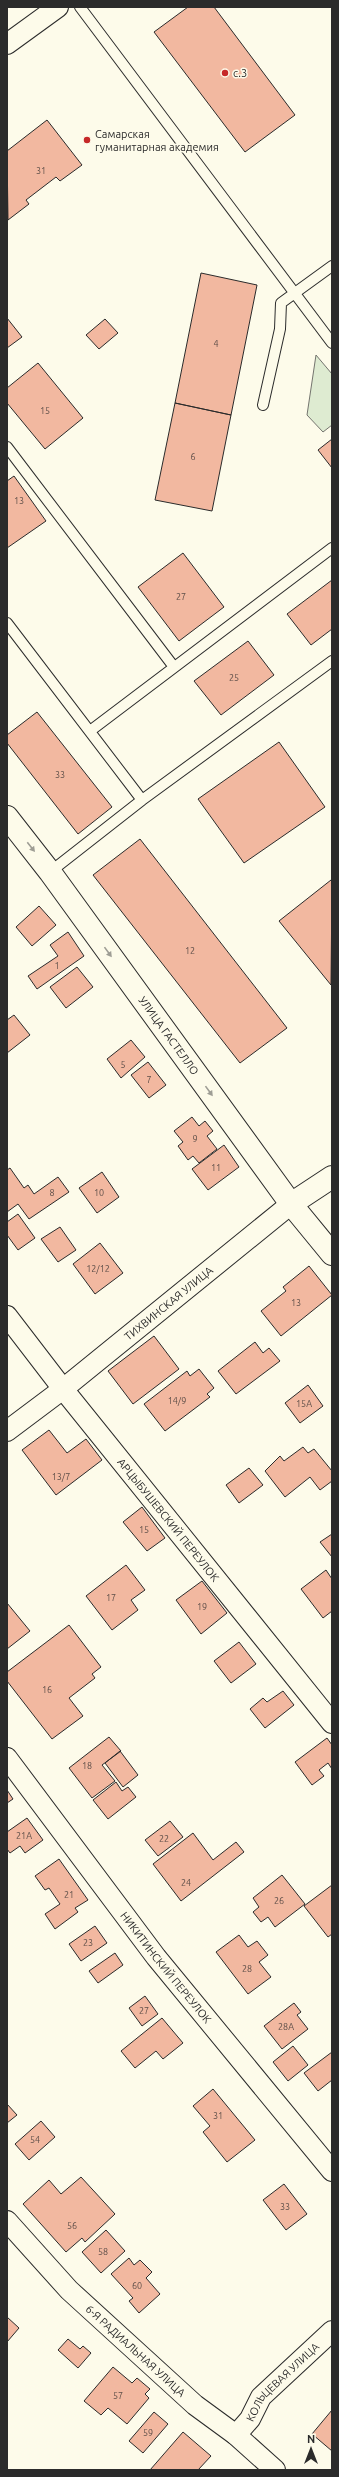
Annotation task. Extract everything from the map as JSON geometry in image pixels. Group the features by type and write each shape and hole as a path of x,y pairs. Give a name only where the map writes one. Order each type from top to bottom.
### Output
{"street":[{"path":"7,44 58,7"},
{"name":"УЛИЦА ГАСТЕЛЛО","path":"7,817 50,872 291,1204 332,1254"},
{"name":"ТИХВИНСКАЯ УЛИЦА","path":"7,1431 63,1389 291,1204 332,1177"},
{"name":"АРЦЫБУШЕВСКИЙ ПЕРЕУЛОК","path":"7,1316 63,1389 332,1723"},
{"name":"НИКИТИНСКИЙ ПЕРЕУЛОК","path":"7,1758 156,1957 332,2171"},
{"name":"6-Я РАДИАЛЬНАЯ УЛИЦА","path":"7,2221 69,2290 195,2405 236,2435 275,2470"},
{"name":"КОЛЬЦЕВАЯ УЛИЦА","path":"236,2435 250,2419 261,2397 332,2331"}],"lane":[{"path":"80,7 332,343"},
{"path":"263,405 280,329 281,303 332,266"},
{"path":"7,447 174,667"},
{"path":"90,731 332,548"},
{"path":"7,623 142,800"},
{"path":"50,872 142,800 332,661"}],"green space":[{"path":"316,355 332,374 332,425 323,432 307,415"}],"building":[{"name":"с.3","path":"188,7 214,7 295,115 245,152 154,32"},
{"path":"47,120 82,165 60,181 56,177 26,200 29,204 8,220 7,151"},
{"path":"201,273 257,285 231,415 175,403"},
{"path":"7,318 22,337 7,348"},
{"path":"105,319 118,333 99,349 86,335"},
{"path":"38,363 83,418 45,449 7,403 7,388"},
{"path":"175,403 231,415 212,511 155,500"},
{"path":"332,439 332,468 318,450"},
{"path":"14,476 46,521 7,548 7,481"},
{"path":"183,553 224,607 179,641 138,587"},
{"path":"332,580 332,629 311,645 287,614"},
{"path":"248,641 274,675 221,715 194,681"},
{"path":"37,712 112,807 78,834 7,743 7,735"},
{"path":"279,742 325,807 244,863 198,799"},
{"path":"140,839 287,1028 240,1063 93,875"},
{"path":"331,880 332,882 331,985 279,921"},
{"path":"39,906 56,925 32,946 16,927"},
{"path":"68,932 84,956 37,989 28,976 58,956 50,945"},
{"path":"77,967 93,987 66,1008 50,987"},
{"path":"14,1015 30,1035 7,1053 7,1020"},
{"path":"131,1040 145,1057 121,1078 107,1059"},
{"path":"148,1062 166,1085 149,1098 131,1075"},
{"path":"192,1117 199,1126 205,1121 213,1131 207,1136 217,1149 199,1163 193,1156 188,1160 178,1146 183,1142 174,1131"},
{"path":"224,1145 239,1167 208,1190 192,1169"},
{"path":"10,1168 24,1188 28,1185 34,1194 58,1177 69,1192 29,1219 18,1204 7,1212 7,1170"},
{"path":"102,1172 119,1197 97,1213 79,1188"},
{"path":"18,1214 35,1238 18,1250 7,1235 7,1222"},
{"path":"60,1227 76,1250 58,1262 41,1239"},
{"path":"100,1243 123,1273 95,1294 73,1264"},
{"path":"309,1266 332,1295 281,1336 261,1311 286,1291 283,1287"},
{"path":"154,1336 179,1369 133,1404 108,1371"},
{"path":"255,1342 263,1353 269,1348 280,1361 236,1394 218,1371"},
{"path":"199,1369 214,1388 207,1394 210,1397 165,1431 144,1404 187,1371 190,1376"},
{"path":"308,1385 323,1406 300,1423 285,1403"},
{"path":"49,1430 67,1453 86,1439 102,1460 56,1495 22,1450"},
{"path":"303,1447 308,1453 314,1449 332,1471 332,1481 320,1490 310,1477 285,1497 265,1471 280,1456 284,1461"},
{"path":"249,1468 263,1485 239,1503 226,1485"},
{"path":"142,1507 165,1538 147,1551 123,1522"},
{"path":"332,1534 332,1557 320,1542"},
{"path":"126,1565 145,1590 131,1600 138,1610 112,1630 86,1596"},
{"path":"326,1570 332,1579 332,1611 323,1618 301,1589"},
{"path":"202,1581 227,1613 201,1634 176,1600"},
{"path":"7,1603 30,1631 7,1649"},
{"path":"69,1625 101,1667 92,1674 95,1678 69,1698 83,1716 52,1739 7,1681 7,1672"},
{"path":"239,1642 256,1664 231,1683 214,1661"},
{"path":"283,1691 294,1705 265,1728 250,1709 263,1698 267,1702"},
{"path":"109,1737 121,1751 102,1765 115,1781 92,1798 69,1768"},
{"path":"327,1738 332,1745 332,1769 328,1763 319,1770 324,1776 312,1785 295,1762"},
{"path":"120,1751 138,1775 123,1787 105,1763"},
{"path":"116,1782 122,1791 128,1787 136,1797 108,1819 93,1800"},
{"path":"7,1790 13,1799 7,1803"},
{"path":"27,1818 43,1840 25,1853 20,1846 10,1853 7,1849 7,1832"},
{"path":"170,1821 183,1837 158,1856 145,1840"},
{"path":"193,1833 213,1860 236,1842 244,1852 181,1901 153,1864"},
{"path":"59,1859 88,1900 75,1908 78,1912 55,1929 45,1914 60,1904 49,1888 45,1890 35,1876"},
{"path":"282,1875 305,1904 275,1927 268,1917 261,1922 253,1912 259,1907 253,1898"},
{"path":"332,1885 332,1934 328,1937 304,1906"},
{"path":"95,1926 107,1943 81,1961 69,1944"},
{"path":"239,1935 248,1947 257,1941 268,1955 259,1962 271,1977 248,1994 216,1952"},
{"path":"115,1953 123,1965 98,1983 89,1971"},
{"path":"145,1996 158,2014 142,2026 129,2008"},
{"path":"294,2003 301,2012 297,2015 308,2029 282,2049 264,2026"},
{"path":"162,2018 183,2043 163,2059 156,2051 135,2068 121,2051"},
{"path":"293,2046 308,2065 288,2081 273,2062"},
{"path":"332,2052 332,2080 318,2091 304,2073"},
{"path":"213,2089 255,2140 227,2162 203,2132 210,2126 193,2106"},
{"path":"7,2104 17,2115 7,2123"},
{"path":"41,2121 55,2137 29,2160 15,2144"},
{"path":"81,2177 115,2214 85,2242 82,2238 66,2252 23,2204 49,2180 61,2194"},
{"path":"284,2184 307,2214 286,2230 263,2200"},
{"path":"106,2230 125,2251 101,2273 82,2252"},
{"path":"129,2258 134,2265 140,2260 152,2272 146,2278 160,2294 139,2313 129,2301 133,2298 111,2274"},
{"path":"7,2317 19,2328 7,2342"},
{"path":"68,2339 80,2349 83,2346 91,2353 78,2368 58,2350"},
{"path":"113,2367 132,2383 137,2378 150,2389 145,2394 149,2398 127,2424 108,2408 101,2415 84,2401"},
{"path":"332,2410 332,2451 312,2434"},
{"path":"154,2412 168,2424 143,2453 129,2441"},
{"path":"183,2432 211,2456 198,2470 150,2470"}],"place":[{"name":"с.3","path":"225,73"},
{"name":"Самарская гуманитарная академия","path":"87,140"}]}
